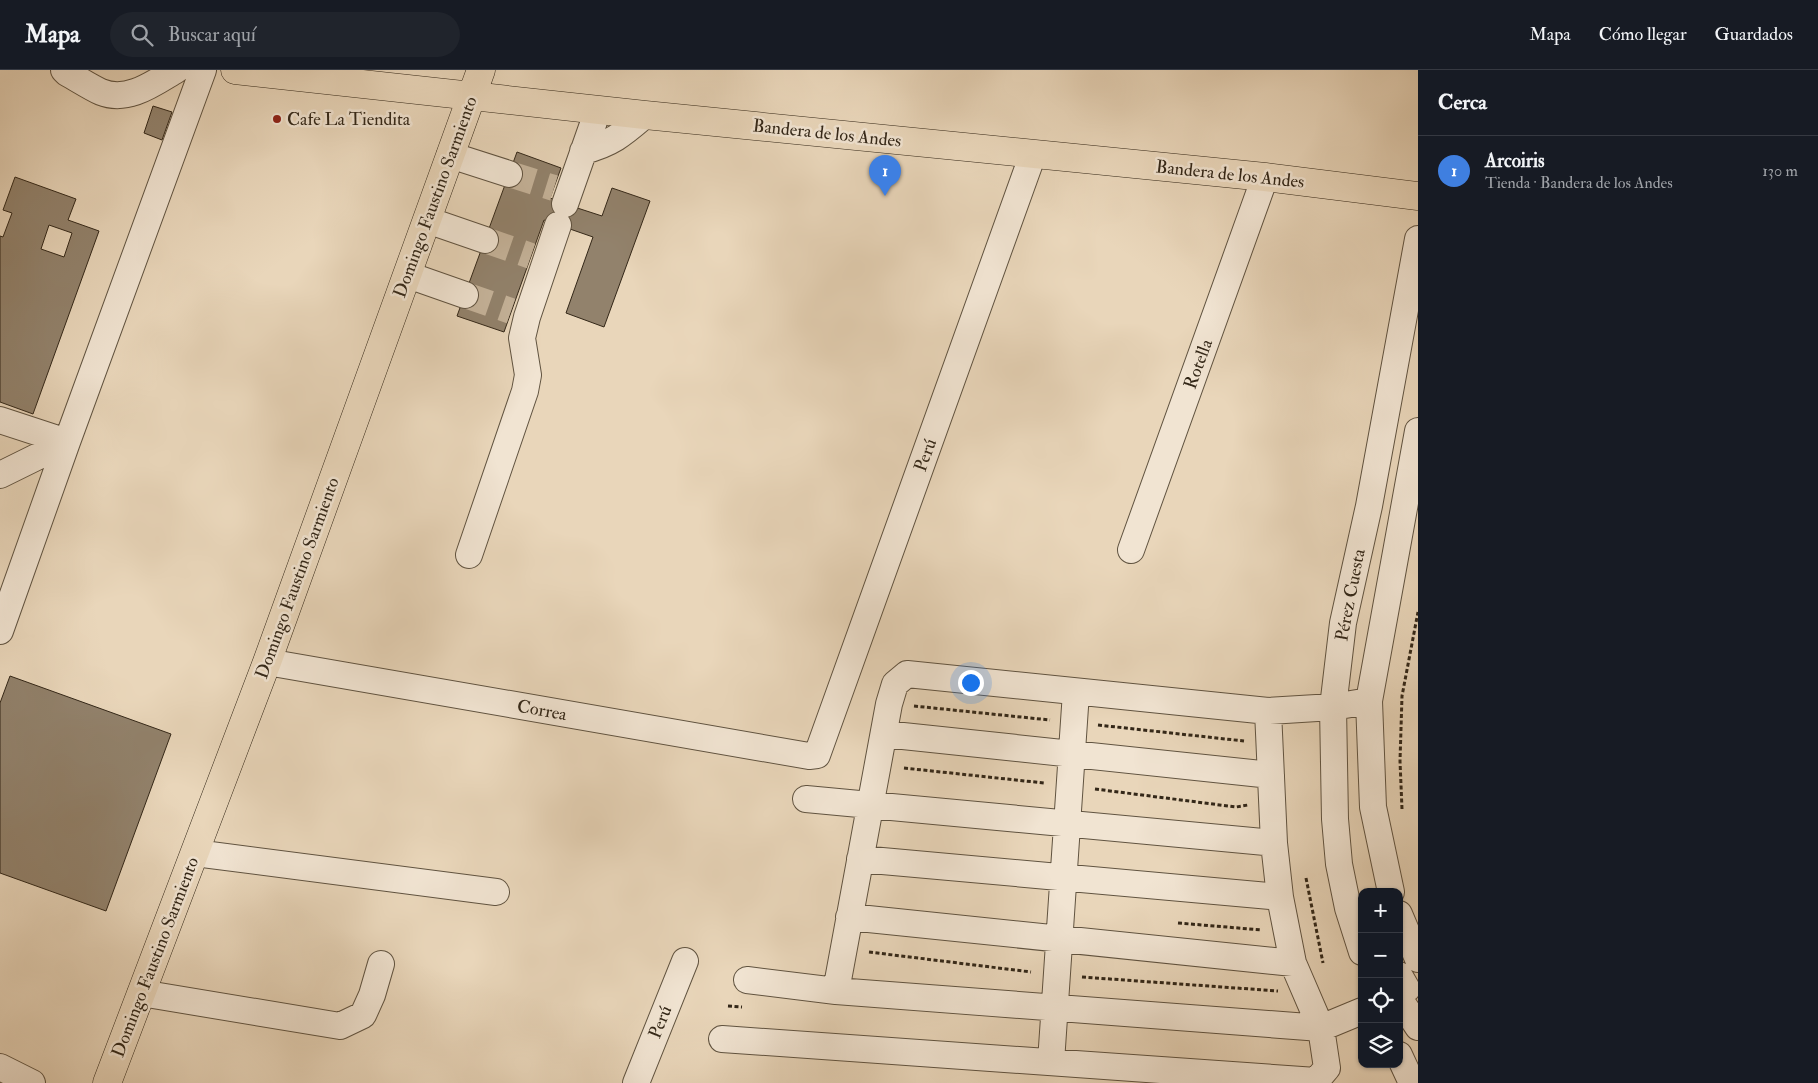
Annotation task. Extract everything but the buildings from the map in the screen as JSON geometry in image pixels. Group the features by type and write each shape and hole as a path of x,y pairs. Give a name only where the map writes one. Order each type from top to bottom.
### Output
{"main road":[{"name":"Bandera de los Andes","path":"236,70 645,115 1265,177 1418,196"},
{"name":"Domingo Faustino Sarmiento","path":"107,1083 267,662 481,70"}],"street":[{"path":"64,70 102,93 120,96 144,89 176,70"},
{"path":"0,631 202,70"},
{"path":"468,555 525,391 528,375 519,314 598,110"},
{"path":"583,151 602,146 622,135 645,115"},
{"name":"Perú","path":"816,755 826,732 1033,154"},
{"path":"450,156 509,174"},
{"name":"Rotella","path":"1130,550 1265,177"},
{"path":"427,220 485,240"},
{"name":"Pérez Cuesta","path":"1358,933 1355,915 1339,864 1335,819 1333,707 1343,623 1369,506 1418,239"},
{"path":"408,275 465,295"},
{"path":"0,420 67,442"},
{"name":"Pérez Cuesta","path":"1391,888 1373,807 1369,701 1388,593 1410,511 1418,431"},
{"path":"0,475 67,442"},
{"path":"1369,506 1410,511"},
{"path":"1351,587 1388,593"},
{"name":"Correa","path":"267,662 810,756 816,755"},
{"path":"836,991 889,704 895,684 907,674 1268,711 1333,707 1369,701"},
{"path":"1050,1062 1076,692"},
{"path":"722,1038 1316,1081 1327,1068 1322,1028 1293,963 1280,897 1274,842 1268,711"},
{"path":"884,734 1270,775"},
{"path":"806,798 871,806 1274,842"},
{"path":"194,853 496,892"},
{"path":"860,859 1280,897"},
{"path":"849,917 1293,963"},
{"path":"1403,923 1418,958"},
{"name":"Perú","path":"636,1083 685,961"},
{"path":"141,994 340,1026 363,1015 372,996 381,964"},
{"path":"747,980 836,991 1322,1028 1358,1013"},
{"path":"1405,988 1418,1027"},
{"path":"1403,1064 1412,1083"},
{"path":"0,1067 32,1083"}],"path":[{"path":"1403,818 1400,761 1402,696 1418,612"},
{"path":"843,949 1057,975 1306,993"}],"tunnel":[{"path":"509,174 554,188"},
{"path":"485,240 531,256"},
{"path":"465,295 511,311"}],"place":[{"name":"Cafe La Tiendita","path":"277,119"},
{"name":"Arcoiris","path":"885,196"}]}
